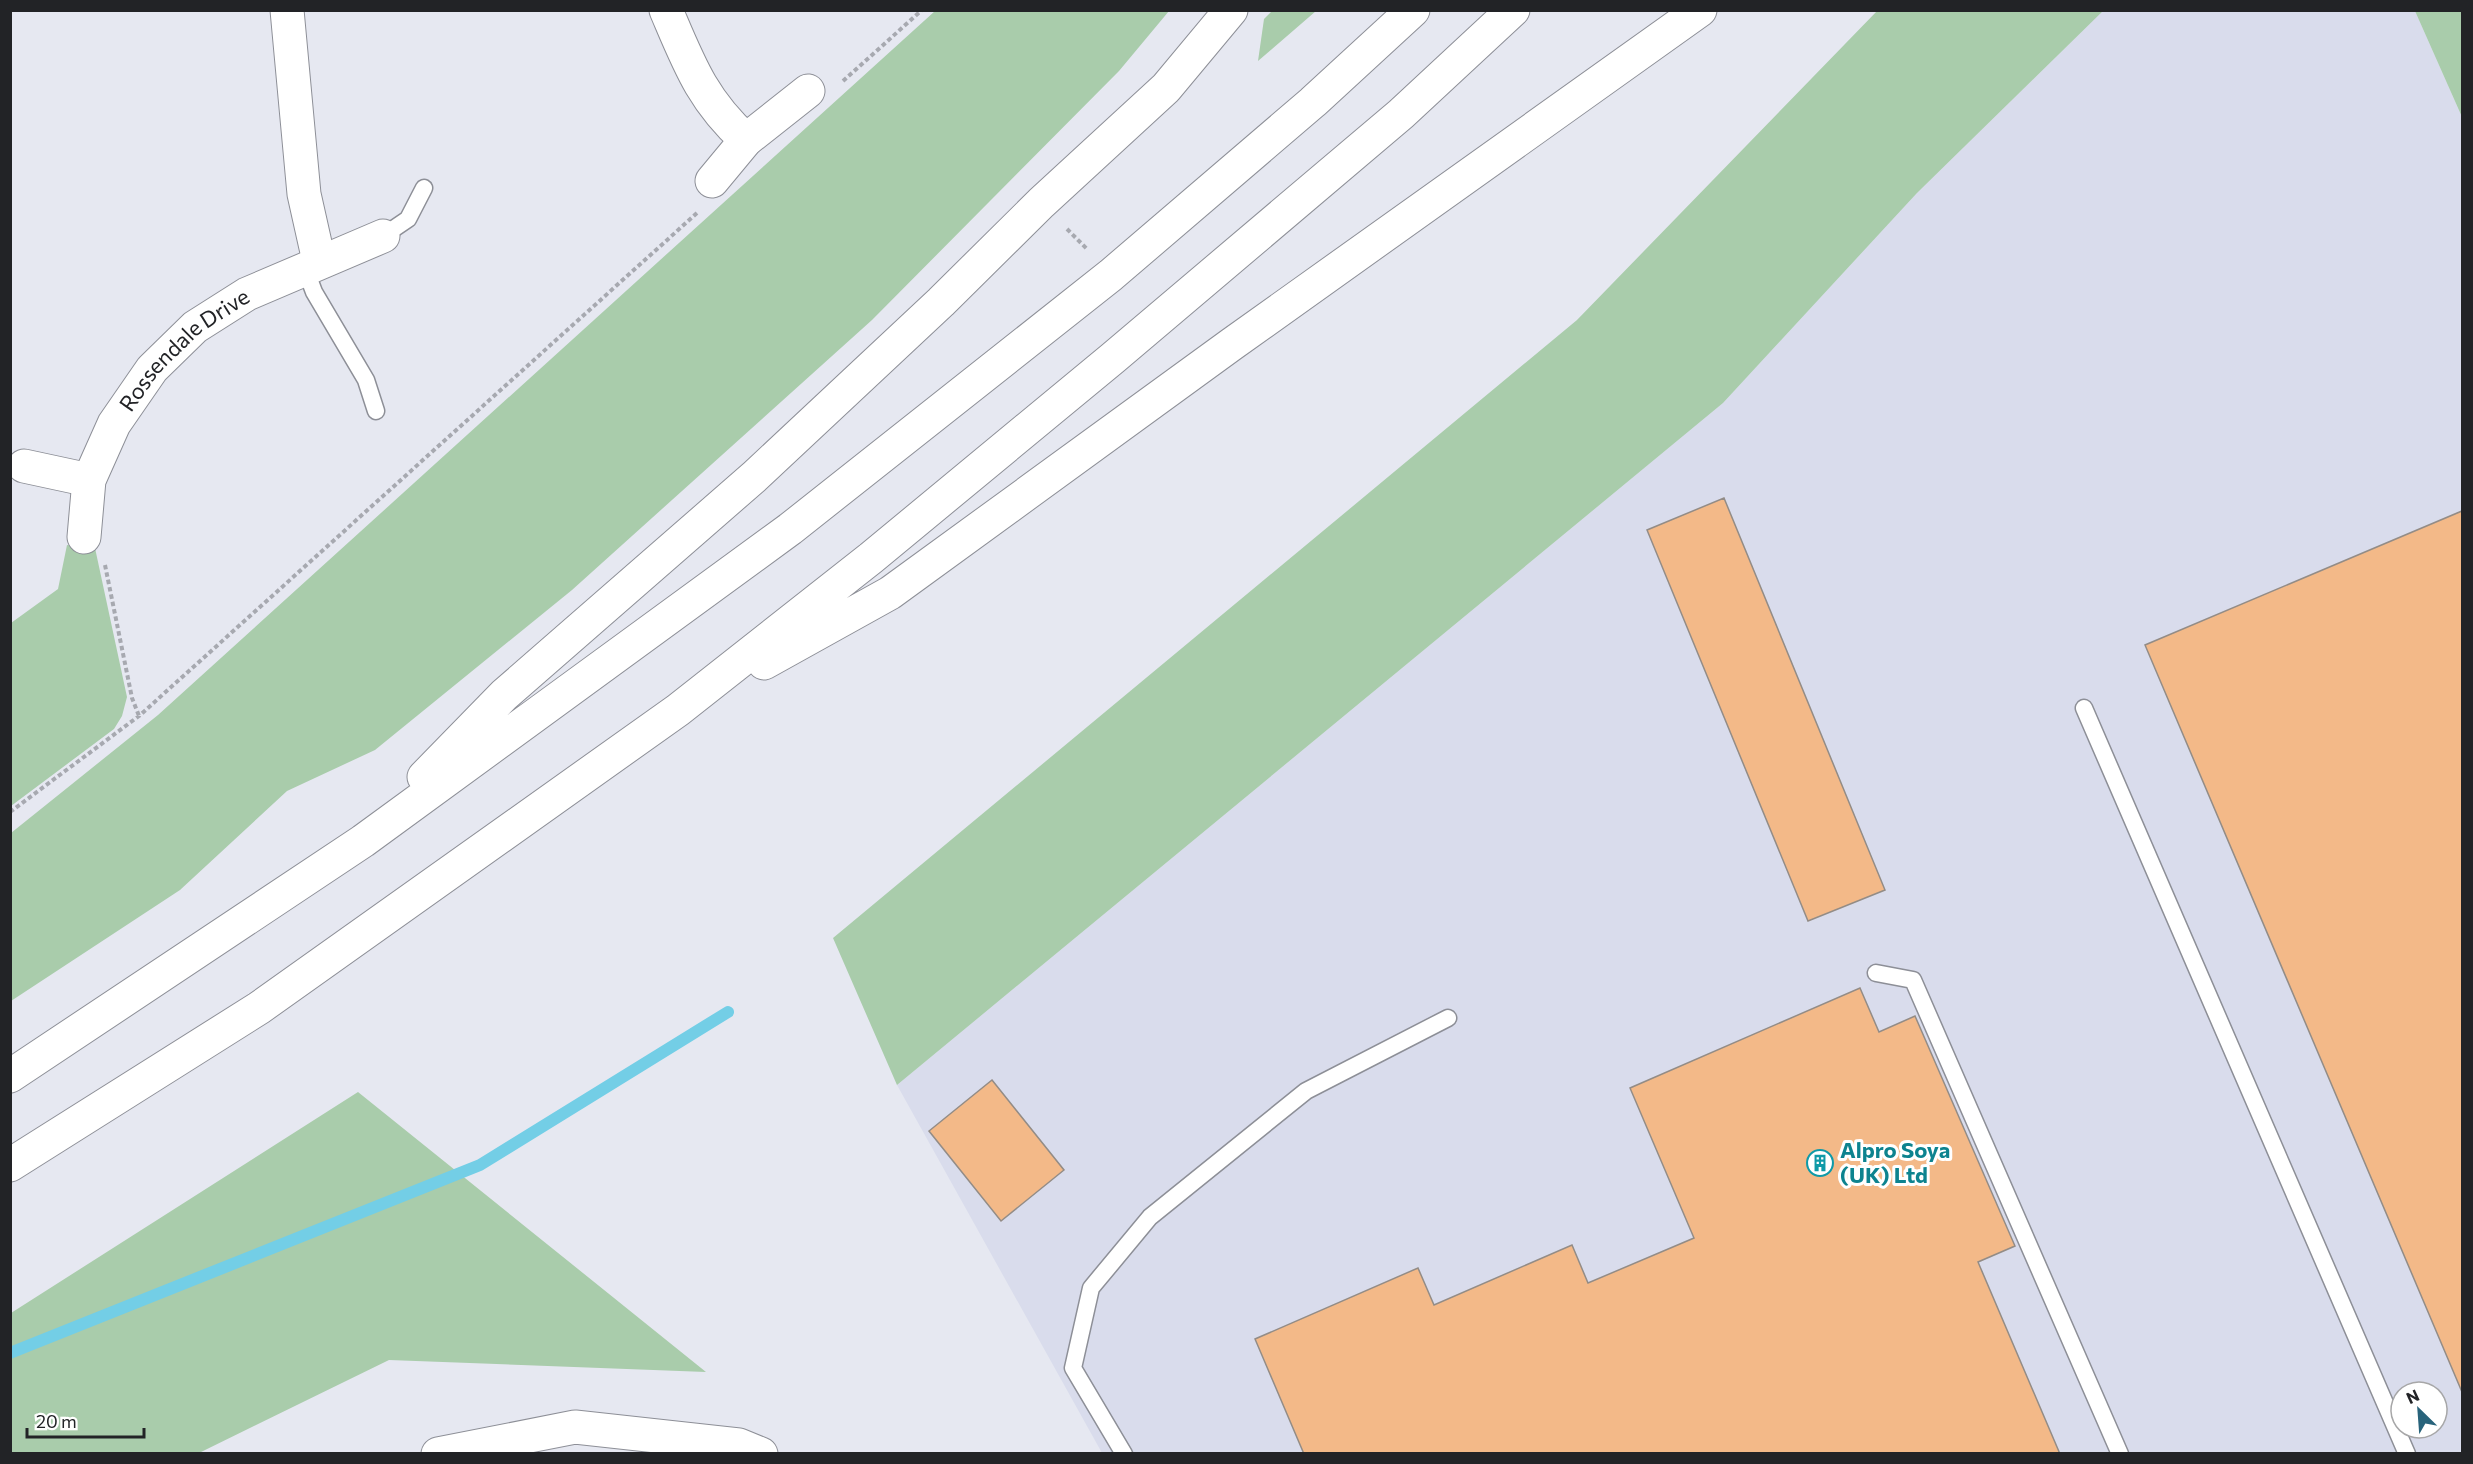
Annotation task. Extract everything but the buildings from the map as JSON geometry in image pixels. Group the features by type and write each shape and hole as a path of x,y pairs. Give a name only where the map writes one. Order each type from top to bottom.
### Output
{"main road":[{"path":"287,10 312,265"},
{"path":"666,10 693,75 722,118 746,140"},
{"path":"363,842 504,695 754,477 1166,87 1231,10"},
{"path":"10,1076 363,842 790,529 1111,274 1313,102 1413,10"},
{"path":"10,1166 259,1008 678,710 871,558 1113,358 1401,114 1513,10"},
{"path":"678,710 890,593 1241,337 1700,10"},
{"path":"708,194 746,140 822,89"},
{"name":"Rossendale Drive","path":"84,537 89,480 114,424 152,369 195,327 247,294 383,236"},
{"path":"24,466 89,480"},
{"path":"438,1454 574,1427 739,1445 761,1454"}],"lane":[{"path":"383,236 408,219 423,188"},
{"path":"312,265 314,292 366,380 376,411"},
{"path":"2084,708 2407,1454"},
{"path":"1876,974 1913,980 2120,1454"},
{"path":"1124,1454 1073,1368 1091,1288 1150,1217 1306,1091 1448,1018"}],"path":[{"path":"822,89 922,10"},
{"path":"10,812 139,716 708,194"},
{"path":"1041,203 1111,274"},
{"path":"84,537 101,542 132,698 139,716"}],"shaded area":[{"path":"2103,11 2415,11 2462,117 2462,1453 1102,1453 897,1085 1723,403 1917,193"}],"green space":[{"path":"1878,10 2103,11 1917,193 1723,403 897,1085 833,938 1577,320"},
{"path":"935,11 1169,11 1119,71 872,320 572,590 375,750 287,791 180,890 11,1001 11,833 158,715"},
{"path":"1272,11 1316,11 1258,61 1264,19"},
{"path":"2415,11 2462,11 2462,117"},
{"path":"67,545 95,548 127,697 122,716 114,729 11,806 11,623 58,589"},
{"path":"358,1092 706,1372 389,1360 199,1453 11,1453 11,1313"}],"waterway":[{"path":"10,1353 480,1165 728,1012"}],"place":[{"name":"Alpro Soya (UK) Ltd","path":"1820,1163"}]}
